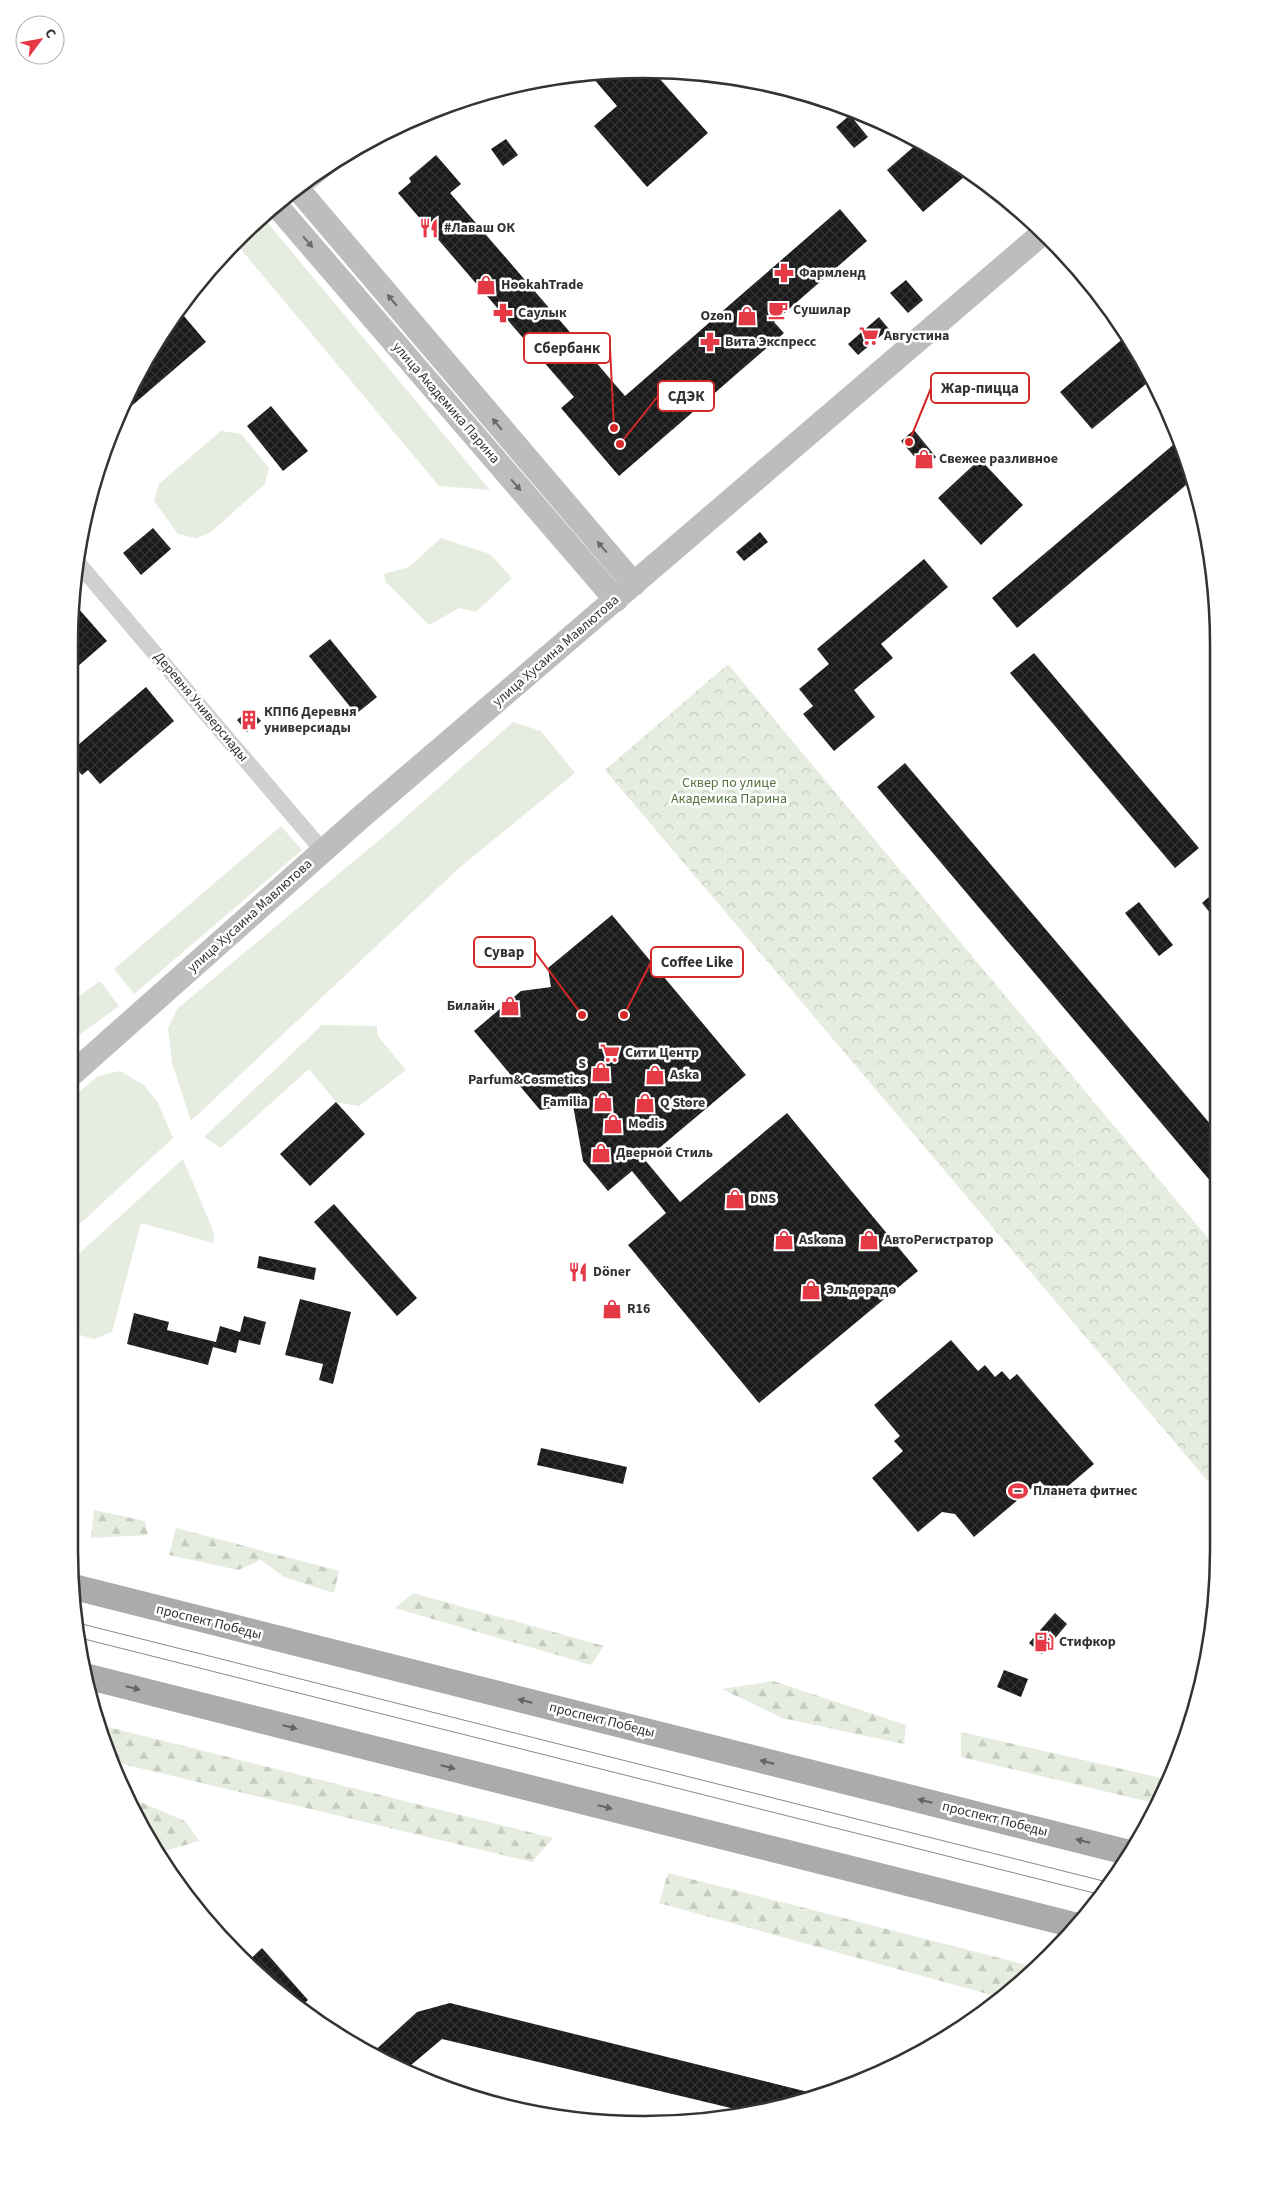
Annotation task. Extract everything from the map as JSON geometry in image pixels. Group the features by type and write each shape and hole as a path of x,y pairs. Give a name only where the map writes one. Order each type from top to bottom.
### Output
{"main road":[{"name":"проспект Победы","path":"79,1589 1123,1850"},
{"path":"92,1678 1069,1924"}],"street":[{"name":"улица Академика Парина","path":"301,193 625,592"},
{"name":"улица Академика Парина","path":"280,210 625,592"},
{"name":"улица Хусаина Мавлютова","path":"77,1070 323,851 1038,237"},
{"name":"Деревня Универсиады","path":"82,568 323,851"}],"green space":[{"path":"266,221 490,490 439,486 239,247"},
{"path":"221,431 241,434 269,468 265,484 211,532 196,538 178,534 154,501 159,484"},
{"path":"441,538 490,554 512,578 476,612 459,608 429,625 385,581 384,574 409,567"},
{"name":"Сквер по улице Академика Парина","path":"728,664 1210,1241 1210,1484 605,770"},
{"path":"513,722 541,731 575,773 458,869 191,1121 172,1063 168,1028 177,1009 390,831"},
{"path":"281,826 302,850 134,994 114,969"},
{"path":"100,981 119,1006 77,1036 77,998"},
{"path":"322,1025 377,1026 377,1035 406,1070 359,1106 336,1102 309,1069 221,1148 204,1137"},
{"path":"120,1071 144,1085 158,1103 173,1138 77,1226 77,1094 98,1076"},
{"path":"183,1159 214,1233 213,1243 141,1223 112,1332 94,1339 77,1334 77,1255"},
{"path":"94,1510 145,1521 148,1535 91,1538"},
{"path":"176,1528 339,1571 334,1593 284,1577 261,1560 238,1570 169,1555"},
{"path":"413,1593 604,1646 591,1665 395,1608"},
{"path":"773,1681 906,1725 904,1744 782,1718 722,1689"},
{"path":"106,1727 553,1838 532,1862 120,1763"},
{"path":"961,1732 1161,1778 1150,1802 961,1757"},
{"path":"136,1800 185,1821 199,1841 164,1851"},
{"path":"668,1873 1029,1965 993,1996 659,1903"}],"building":[{"path":"661,78 708,133 647,187 594,126 617,106 595,80"},
{"path":"848,117 853,118 868,137 854,148 836,127"},
{"path":"506,139 518,155 503,166 491,149"},
{"path":"914,147 964,177 923,212 887,170"},
{"path":"436,155 461,184 450,193 625,396 840,209 867,241 774,322 784,333 619,476 561,408 574,397 398,193 411,182 409,178"},
{"path":"906,280 923,300 908,313 890,293"},
{"path":"183,315 206,342 130,408 153,360"},
{"path":"879,317 889,329 858,355 848,344"},
{"path":"1121,340 1146,384 1092,429 1060,392"},
{"path":"271,406 308,451 283,471 247,426"},
{"path":"914,430 936,457 924,468 901,441"},
{"path":"1173,445 1186,485 1017,628 992,598"},
{"path":"980,459 1023,505 981,545 938,498"},
{"path":"153,528 171,549 141,575 123,553"},
{"path":"760,532 768,542 744,561 736,552"},
{"path":"924,559 948,587 881,644 893,658 854,690 875,717 834,751 803,714 813,706 799,689 829,664 817,649"},
{"path":"79,609 107,641 77,667"},
{"path":"330,639 377,697 356,714 309,656"},
{"path":"1034,653 1199,848 1175,868 1010,673"},
{"path":"146,687 174,721 100,784 88,770 82,775 77,769 77,746"},
{"name":"КПП6 Деревня универсиады","path":"250,709 261,721 247,732 237,720"},
{"path":"905,763 1210,1124 1210,1181 877,787"},
{"path":"1210,896 1210,913 1202,903"},
{"path":"1139,902 1173,945 1159,956 1125,913"},
{"path":"612,915 746,1075 645,1160 680,1202 787,1113 918,1271 759,1403 628,1245 666,1213 632,1171 608,1191 583,1161 573,1105 540,1110 474,1031 521,991 551,987 548,968"},
{"path":"336,1102 365,1134 310,1186 280,1154"},
{"path":"334,1204 417,1298 397,1316 314,1222"},
{"path":"259,1256 316,1268 314,1280 257,1268"},
{"path":"300,1299 351,1312 333,1384 319,1380 323,1364 285,1355"},
{"path":"134,1313 169,1322 167,1330 216,1342 220,1326 240,1332 244,1316 266,1322 260,1345 239,1340 236,1353 213,1347 208,1365 127,1344"},
{"path":"951,1340 978,1371 985,1365 995,1377 1002,1371 1010,1380 1017,1374 1094,1464 1054,1498 1040,1481 974,1537 955,1514 942,1512 918,1532 872,1478 903,1451 894,1441 900,1436 874,1405"},
{"path":"541,1448 627,1467 623,1484 537,1465"},
{"path":"1055,1613 1067,1624 1042,1654 1029,1643"},
{"path":"1004,1670 1028,1679 1021,1697 997,1687"},
{"path":"262,1948 308,2000 304,2004 299,2000 251,1958"},
{"path":"450,2003 807,2092 735,2109 442,2039 410,2066 376,2049 417,2012"}],"tram line":[{"path":"82,1624 1103,1881"},
{"path":"84,1639 1094,1893"}],"place":[{"name":"#Лаваш ОК","path":"429,228"},
{"name":"Фармленд","path":"784,273"},
{"name":"HookahTrade","path":"486,285"},
{"name":"Сушилар","path":"778,310"},
{"name":"Саулык","path":"503,313"},
{"name":"Ozon","path":"747,316"},
{"name":"Августина","path":"869,336"},
{"name":"Вита Экспресс","path":"710,342"},
{"name":"Сбербанк","path":"614,428"},
{"name":"Жар-пицца","path":"909,442"},
{"name":"СДЭК","path":"620,444"},
{"name":"Свежее разливное","path":"924,459"},
{"name":"КПП6 Деревня универсиады","path":"249,720"},
{"name":"Билайн","path":"510,1006"},
{"name":"Сувар","path":"582,1015"},
{"name":"Coffee Like","path":"624,1015"},
{"name":"Сити Центр","path":"610,1053"},
{"name":"S Parfum&Cosmetics","path":"601,1072"},
{"name":"Aska","path":"655,1075"},
{"name":"Familia","path":"603,1102"},
{"name":"Q Store","path":"645,1103"},
{"name":"Modis","path":"613,1124"},
{"name":"Дверной Стиль","path":"601,1153"},
{"name":"DNS","path":"735,1199"},
{"name":"Askona","path":"784,1240"},
{"name":"АвтоРегистратор","path":"869,1240"},
{"name":"Döner","path":"578,1272"},
{"name":"Эльдорадо","path":"811,1290"},
{"name":"R16","path":"612,1309"},
{"name":"Планета фитнес","path":"1018,1491"},
{"name":"Стифкор","path":"1044,1642"}]}
